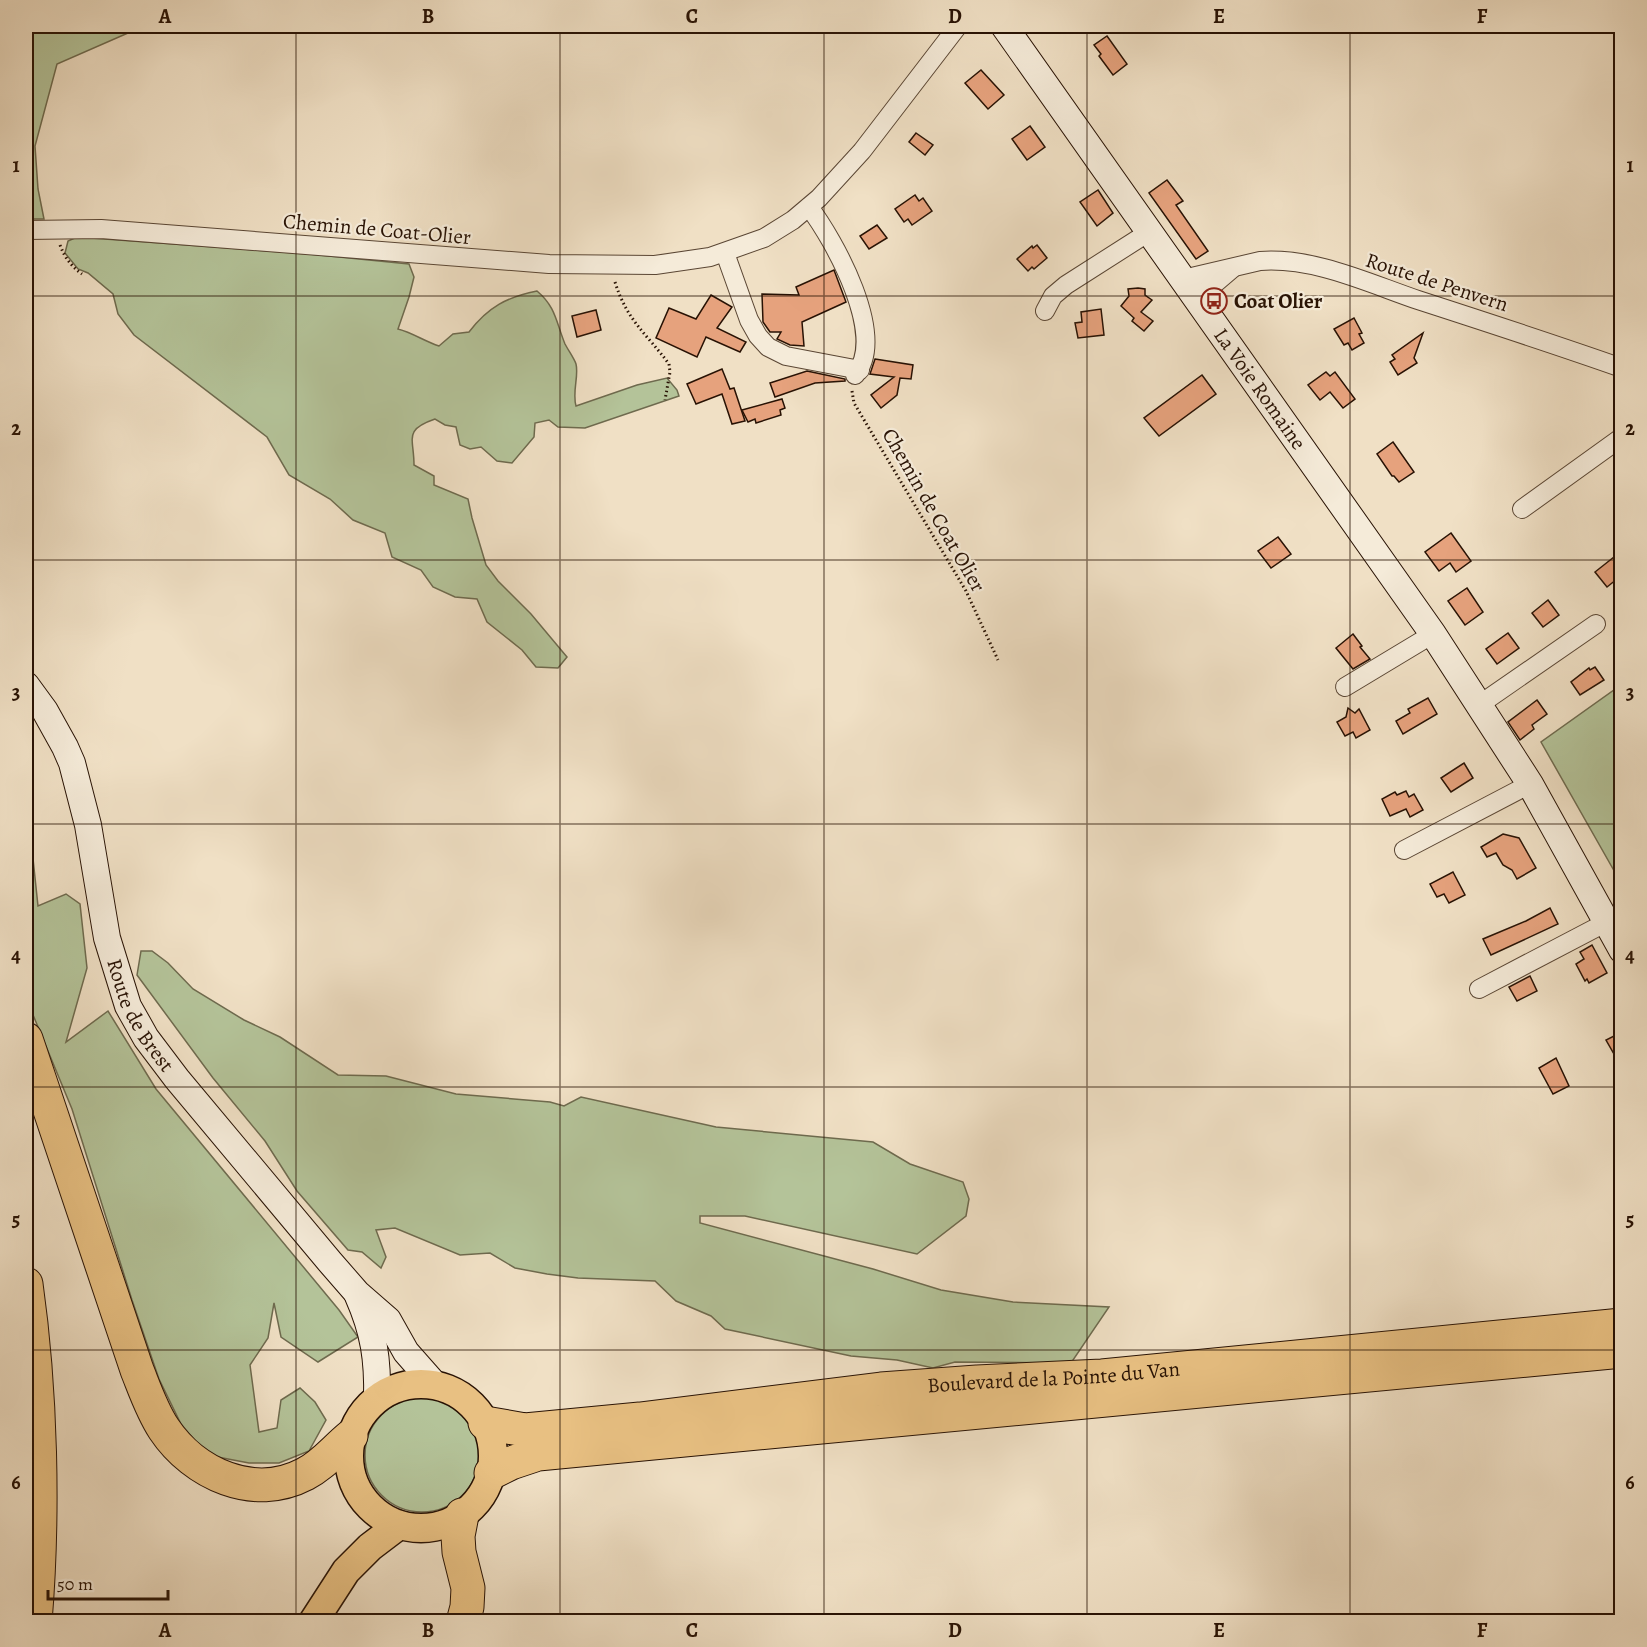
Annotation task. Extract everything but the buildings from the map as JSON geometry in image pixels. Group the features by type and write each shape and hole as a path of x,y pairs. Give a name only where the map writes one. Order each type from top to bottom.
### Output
{"highway":[{"path":"26,1040 137,1370 154,1413 174,1443 205,1469 230,1480 257,1485 275,1484 305,1474 320,1464 351,1436"},
{"path":"26,1284 36,1398 40,1496 35,1622"},
{"name":"Boulevard de la Pointe du Van","path":"485,1423 525,1430 688,1414 881,1389 1102,1376 1622,1325"},
{"name":"Boulevard de la Pointe du Van","path":"491,1473 538,1454 1622,1351"},
{"path":"462,1515 458,1536 459,1552 468,1588 463,1622"}],"main road":[{"path":"413,1384 436,1386 464,1398 476,1409 485,1423 493,1448 491,1473 481,1497 462,1515 432,1528 415,1528 399,1525 381,1516 366,1503 354,1483 349,1460 351,1436 357,1422 377,1399 394,1389 413,1384"},
{"path":"345,1571 366,1503"},
{"path":"313,1622 345,1571 370,1547 399,1525"}],"street":[{"name":"Chemin de Coat-Olier","path":"26,230 123,231 483,260 613,265 686,262 725,253 764,238 809,207 862,151 958,26"},
{"name":"La Voie Romaine","path":"1004,26 1432,634 1530,784 1622,950"},
{"path":"725,253 749,320 758,336 768,347 786,356 857,372 865,352 862,313 836,251 809,207"},
{"path":"1045,311 1053,296 1066,285 1149,232"},
{"name":"Route de Penvern","path":"1191,289 1247,263 1273,260 1330,271 1622,368"},
{"path":"1522,509 1622,437"},
{"path":"1479,705 1596,624"},
{"path":"1345,687 1432,634"},
{"name":"Route de Brest","path":"26,685 45,711 72,763 88,825 107,938 122,990 137,1023 191,1096 357,1293 388,1320 406,1352 436,1386"},
{"path":"1404,850 1530,784"},
{"path":"1479,989 1607,922"},
{"name":"Route de Brest","path":"357,1293 370,1326 376,1353 377,1399"}],"path":[{"path":"60,229 60,246 66,259 82,274"},
{"path":"613,265 615,280 636,326 669,364 670,372 665,400"},
{"name":"Chemin de Coat Olier","path":"857,372 852,395 854,403 966,591 998,660"}],"green space":[{"path":"26,26 144,26 57,64 35,146 38,189 44,219 26,219"},
{"path":"77,237 309,254 409,264 414,277 398,329 439,346 453,334 469,332 483,316 499,304 516,296 537,291 552,309 565,344 576,364 576,406 637,385 667,378 679,396 585,428 558,427 549,420 535,423 534,437 512,463 497,461 481,447 470,449 460,445 456,427 445,425 435,419 418,427 412,436 414,465 434,476 434,485 468,499 486,565 567,657 558,668 536,667 522,650 487,622 477,599 455,597 433,587 421,570 392,557 385,533 353,520 330,499 289,475 267,437 134,335 118,314 113,294 88,273 78,269 65,253 68,241"},
{"path":"1621,685 1621,883 1541,742"},
{"path":"26,842 32,849 38,906 66,894 80,904 87,968 66,1042 108,1011 156,1089 339,1310 358,1337 318,1362 281,1337 274,1303 268,1338 250,1365 259,1432 277,1428 281,1400 300,1388 315,1402 326,1420 309,1451 279,1463 249,1463 207,1455 181,1424 159,1379 72,1109 26,998"},
{"path":"141,951 152,951 168,963 193,989 244,1020 280,1037 338,1075 386,1076 456,1094 550,1102 564,1106 581,1097 716,1127 873,1142 910,1164 963,1182 969,1199 966,1216 917,1254 745,1216 700,1216 700,1223 873,1269 941,1290 1013,1302 1109,1307 1071,1363 955,1362 933,1368 897,1360 851,1356 725,1329 711,1316 676,1301 655,1281 578,1278 515,1268 490,1253 460,1255 395,1228 376,1230 386,1257 381,1268 362,1252 348,1250 297,1191 265,1141 213,1078 137,975"},
{"path":"422,1398 444,1403 462,1415 474,1433 479,1455 474,1477 462,1495 444,1507 422,1512 400,1507 382,1495 370,1477 365,1455 370,1433 382,1415 400,1403"}],"place":[{"name":"Coat Olier","path":"1214,301"}]}
